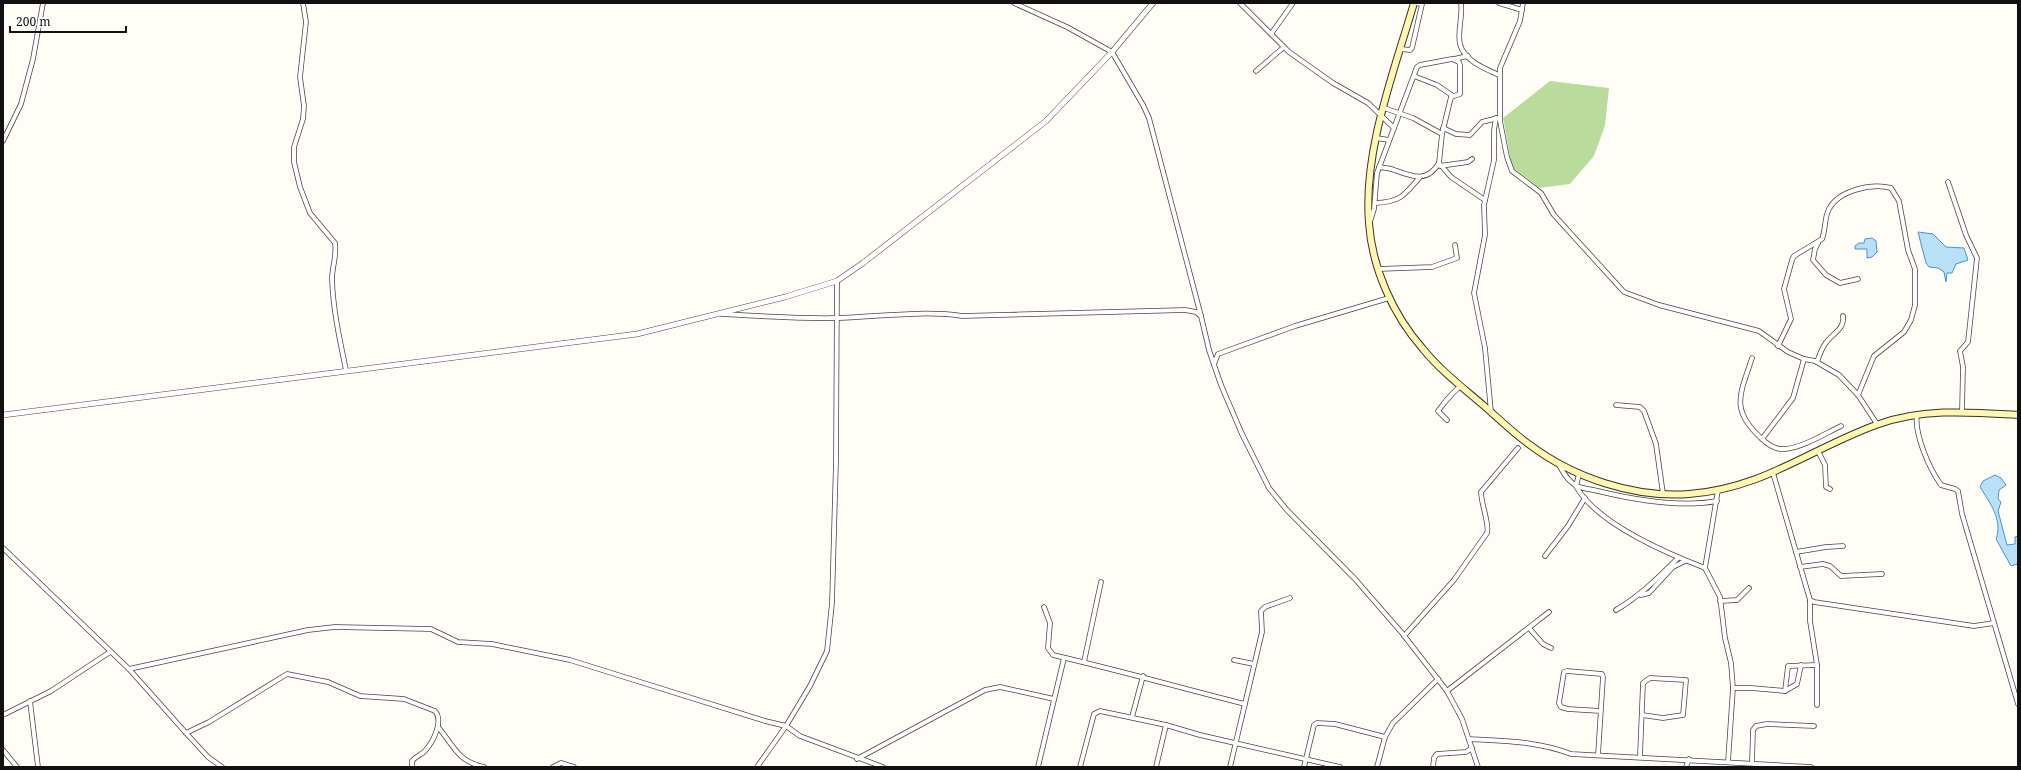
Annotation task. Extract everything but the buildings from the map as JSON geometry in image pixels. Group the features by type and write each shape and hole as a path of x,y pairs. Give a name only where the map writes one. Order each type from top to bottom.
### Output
{"main road":[{"path":"1415,3 1376,138 1369,178 1369,225 1378,269 1389,298 1414,339 1424,351 1461,386 1529,445 1559,465 1579,474 1630,489 1663,494 1689,494 1741,485 1773,473 1877,424 1918,414 1962,412 2018,415"}],"street":[{"path":"3,141 22,104 33,59 43,3"},
{"path":"304,3 306,22 300,77 304,106 294,147 294,162 300,187 310,213 335,243 336,249 332,277 333,293 346,370"},
{"path":"1014,3 1067,27 1112,52 1149,118 1209,350 1232,413 1269,488 1286,509 1341,564 1404,636 1447,691 1455,704 1478,767"},
{"path":"3,415 636,334 785,297 837,281 863,263 1034,132 1112,52 1153,3"},
{"path":"1240,3 1284,47 1322,76 1368,103 1394,128"},
{"path":"1271,34 1293,3"},
{"path":"1401,49 1410,50 1412,48 1422,4 1415,3"},
{"path":"1461,3 1460,44 1468,56 1481,67 1499,75"},
{"path":"1499,3 1522,10"},
{"path":"1523,3 1520,22 1500,68 1499,75 1498,118 1507,157 1512,171 1541,193 1554,214 1624,292 1659,305 1759,331 1778,346 1804,359 1817,362 1839,375 1858,395 1877,424"},
{"path":"1256,71 1284,47"},
{"path":"1369,225 1375,203 1375,185 1379,167 1418,65 1468,56"},
{"path":"1379,167 1420,177 1428,176 1439,164 1443,128 1451,97 1460,94 1461,90 1460,65 1459,62 1452,59"},
{"path":"1414,76 1437,85 1453,96"},
{"path":"1384,108 1400,113 1442,134"},
{"path":"1443,128 1456,134 1470,135 1482,122 1498,118"},
{"path":"1491,412 1486,354 1474,293 1485,235 1485,200 1494,160 1494,130 1498,118"},
{"path":"1376,138 1389,140"},
{"path":"1439,164 1468,162 1472,159"},
{"path":"1439,164 1451,177 1485,200"},
{"path":"1375,203 1397,200 1403,196 1420,177"},
{"path":"1948,182 1966,235 1977,258 1968,342 1960,351 1963,372 1962,412"},
{"path":"1858,279 1840,283 1826,275 1813,260 1815,249 1824,234 1828,210 1836,201 1858,189 1880,186 1893,190 1901,205 1907,242 1916,272 1915,305 1911,320 1904,332 1874,356 1858,395"},
{"path":"1778,346 1791,319 1784,289 1792,260 1794,256 1818,242"},
{"path":"1378,269 1432,267 1458,258 1455,245"},
{"path":"757,767 786,726 818,670 827,651 829,639 832,603 836,461 837,281"},
{"path":"1209,350 1218,354 1295,326 1389,298"},
{"path":"714,314 836,318 916,315 930,312 962,316 986,316 1185,310 1196,312 1201,316"},
{"path":"1817,362 1830,336 1839,330 1844,320 1843,316"},
{"path":"1214,364 1218,354"},
{"path":"1752,358 1740,395 1740,409 1747,424 1762,439 1776,448 1785,449 1842,426"},
{"path":"1762,439 1793,398 1804,359"},
{"path":"1447,420 1438,411 1445,404 1450,395 1461,386"},
{"path":"1616,405 1640,407 1644,411 1656,444 1663,494"},
{"path":"1918,414 1919,437 1934,473 1941,485 1958,491 1962,514 2018,704"},
{"path":"1404,636 1454,580 1486,533 1488,529 1482,506 1481,492 1518,448"},
{"path":"1818,451 1825,466 1826,487 1830,489"},
{"path":"1559,465 1565,475 1576,486 1584,498 1632,536 1678,558 1704,568"},
{"path":"1773,473 1810,600 1810,621 1817,665 1817,705"},
{"path":"1576,486 1579,474"},
{"path":"1576,486 1649,502 1706,503 1717,500"},
{"path":"1718,490 1704,568 1720,601 1725,638 1732,663 1728,762"},
{"path":"1545,556 1568,526 1584,498"},
{"path":"1796,552 1826,546 1844,546"},
{"path":"3,548 129,669 203,752 222,767"},
{"path":"1616,610 1639,595 1678,558"},
{"path":"1639,595 1650,593 1674,567 1685,561"},
{"path":"1800,567 1823,564 1830,566 1841,576 1882,574"},
{"path":"1084,662 1101,582"},
{"path":"1720,601 1737,600 1749,588"},
{"path":"1230,767 1237,743 1262,632 1261,612 1265,607 1290,598"},
{"path":"1810,600 1865,611 1974,626 1994,623"},
{"path":"1044,607 1050,623 1051,631 1048,643 1049,652 1053,655 1143,676 1182,689 1245,704"},
{"path":"1447,691 1549,612"},
{"path":"129,669 308,630 335,627 431,629 458,642 492,644 570,660 765,721 786,726 800,736 857,759 883,767"},
{"path":"1529,628 1543,644 1551,648"},
{"path":"3,714 51,691 110,652"},
{"path":"1038,767 1064,658"},
{"path":"1234,660 1254,664"},
{"path":"1785,691 1786,667 1790,665 1817,665"},
{"path":"1732,688 1785,691 1797,684 1801,665"},
{"path":"1598,755 1601,711 1603,677 1602,674 1564,672 1559,703 1561,707 1568,709 1601,711"},
{"path":"186,733 209,722 287,674 328,682 360,696 389,697 413,702 435,711 438,718 438,727 425,750 412,761 412,767"},
{"path":"1132,717 1143,676"},
{"path":"1640,756 1643,683 1650,678 1686,680 1683,716 1669,718 1642,715"},
{"path":"1377,767 1384,737 1392,723 1438,679"},
{"path":"857,759 984,690 1000,687 1054,699"},
{"path":"30,701 38,767"},
{"path":"1080,767 1096,711 1166,724 1200,735 1340,767"},
{"path":"1304,767 1314,725 1320,722 1384,737"},
{"path":"1156,767 1166,724"},
{"path":"1752,763 1753,734 1756,726 1767,724 1814,726"},
{"path":"438,727 458,755 469,762 484,767"},
{"path":"1469,739 1528,743 1552,747 1571,754 1640,756 1811,767"},
{"path":"1433,767 1434,758 1437,754 1466,752 1472,748"},
{"path":"3,750 16,767"},
{"path":"1686,767 1688,759"},
{"path":"553,767 561,763 574,767"}],"green space":[{"path":"1550,81 1609,88 1605,125 1594,156 1570,184 1539,188 1512,167 1503,118"}],"water":[{"path":"1918,232 1933,234 1946,247 1964,248 1968,260 1956,264 1952,273 1947,273 1946,282 1944,272 1938,268 1929,267 1926,263"},
{"path":"1872,238 1876,241 1877,252 1872,257 1867,258 1867,249 1855,249 1855,246 1859,243 1864,243 1865,239"},
{"path":"1995,475 2001,478 2006,485 1999,490 1998,499 2001,502 1998,511 2007,545 2015,544 2015,537 2018,536 2018,564 2011,566 1996,539 1998,532 1997,518 1988,499 1980,487 1983,481"}]}
